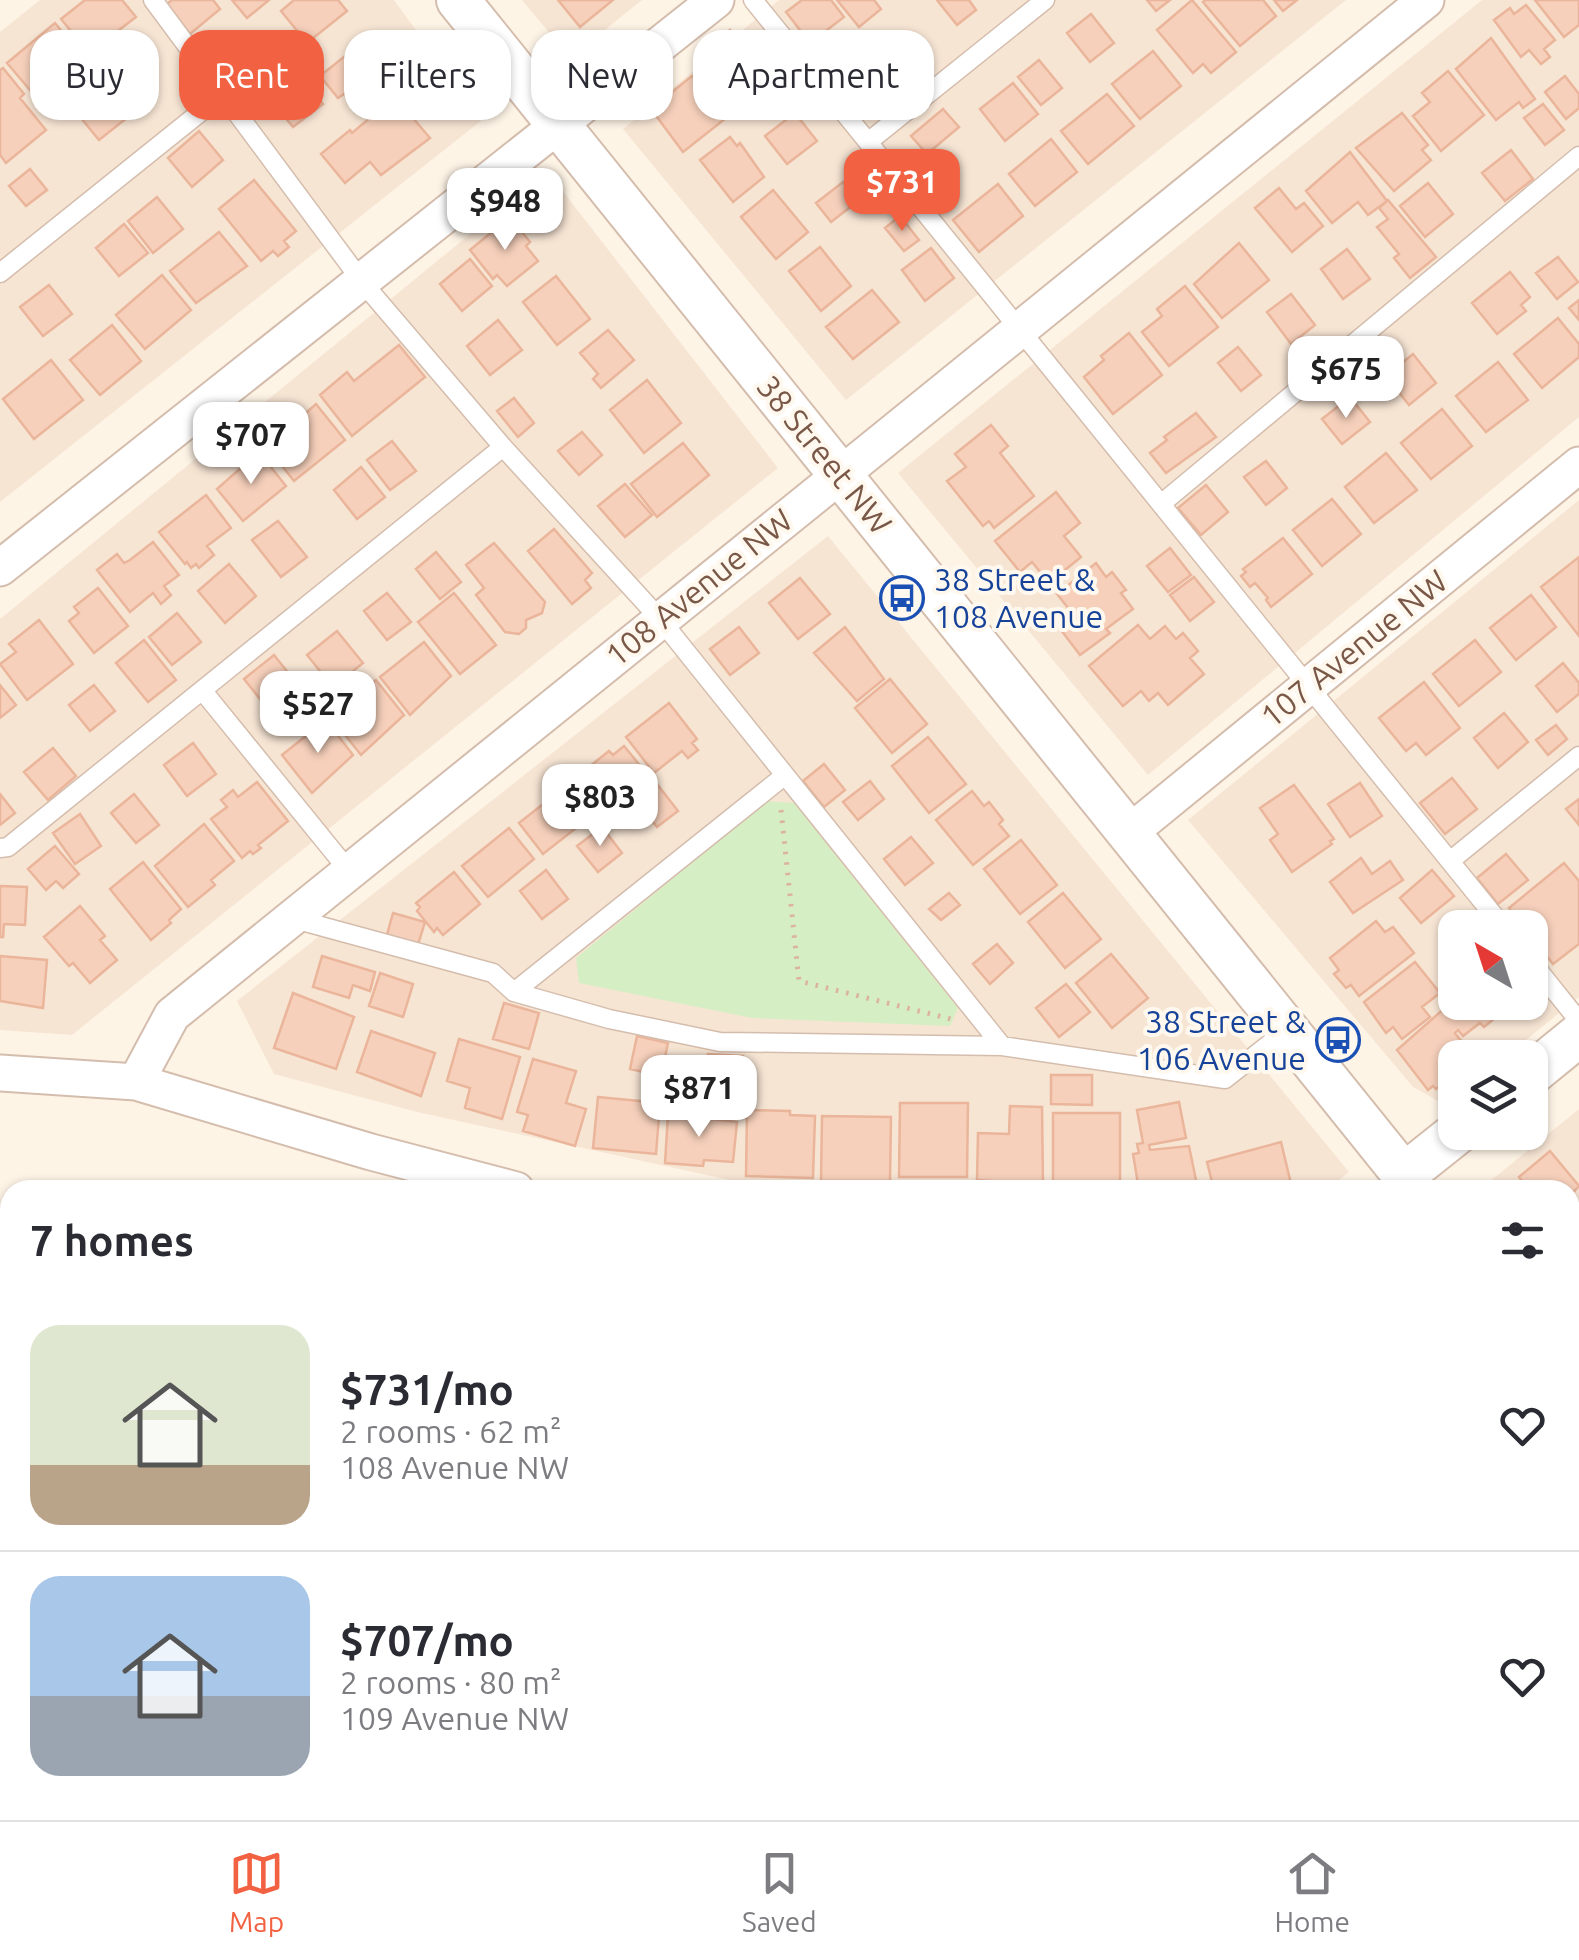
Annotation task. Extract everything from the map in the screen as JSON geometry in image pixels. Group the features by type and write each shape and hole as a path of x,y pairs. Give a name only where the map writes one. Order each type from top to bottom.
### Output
{"street":[{"name":"38 Street NW","path":"458,0 1287,1030 1398,1180"},
{"path":"0,568 716,0"},
{"name":"108 Avenue NW","path":"136,1082 172,1015 660,619 1022,332 1426,0"},
{"name":"107 Avenue NW","path":"1128,833 1579,465"},
{"path":"1548,1060 1579,1035"},
{"path":"0,1073 136,1082 478,1180"},
{"path":"1407,1180 1439,1150"}],"lane":[{"path":"153,0 179,35"},
{"path":"753,0 1489,910"},
{"path":"868,142 1045,0"},
{"path":"0,273 191,120"},
{"path":"242,120 363,283 503,447 660,619 1002,1046"},
{"path":"1162,504 1579,156"},
{"path":"0,848 8,847 503,447"},
{"path":"202,690 349,871"},
{"path":"1450,861 1579,756"},
{"path":"514,992 784,776"},
{"path":"291,918 492,972 514,992 609,1019 720,1042 1002,1046 1224,1080 1287,1030"},
{"path":"1548,982 1579,1020"}],"path":[{"path":"780,802 798,982 954,1019"}],"shaded area":[{"path":"40,0 394,0 416,30 344,30 344,120 482,120 0,502 0,32"},
{"path":"522,0 642,0 605,30 547,30"},
{"path":"779,0 1346,0 846,400 623,129 634,120 673,120 673,88 693,71 693,120 934,120 934,30 743,30"},
{"path":"1482,0 1579,0 1579,417 1148,775 898,473"},
{"path":"547,171 778,468 72,1035 0,1030 0,619"},
{"path":"1579,500 1579,997 1526,1040 1438,1040 1438,1101 1413,1087 1188,820"},
{"path":"828,536 1349,1172 1339,1180 730,1180 417,1112 274,1074 237,1001"},
{"path":"1579,1109 1579,1180 1491,1180 1528,1150 1548,1150 1548,1134"}],"green space":[{"path":"767,801 794,803 958,1008 950,1026 752,1018 579,983 576,958"}],"building":[{"path":"85,0 122,0 136,17 119,30 70,30 61,19"},
{"path":"172,0 213,0 220,9 195,30 187,30 167,4"},
{"path":"232,0 269,0 247,18"},
{"path":"294,0 338,0 347,11 323,30 296,30 281,11"},
{"path":"558,0 613,0 580,27"},
{"path":"802,0 831,0 844,17 827,30 800,30 786,12"},
{"path":"837,0 874,0 881,9 859,27"},
{"path":"937,0 969,0 976,10 957,25"},
{"path":"1147,0 1170,0 1156,11"},
{"path":"1192,0 1236,52 1211,73 1203,64 1193,73 1157,30"},
{"path":"1263,0 1276,16 1240,46 1203,2"},
{"path":"1274,0 1297,0 1283,11"},
{"path":"1535,0 1579,0 1579,25 1564,37"},
{"path":"1526,5 1555,40 1544,49 1550,57 1541,64 1529,50 1521,57 1494,20 1510,8 1514,14"},
{"path":"1091,14 1114,43 1090,62 1067,33"},
{"path":"1491,38 1535,99 1523,108 1519,102 1496,120 1456,69"},
{"path":"30,44 30,90 7,63"},
{"path":"1153,51 1181,86 1140,119 1112,84"},
{"path":"344,57 344,94 338,98 324,81 324,73"},
{"path":"1039,60 1062,88 1041,105 1018,77"},
{"path":"3,68 24,94 20,98 30,110 30,120 38,120 46,130 6,163 0,155"},
{"path":"1448,71 1484,115 1441,151 1413,116 1430,102 1422,93"},
{"path":"692,76 693,120 723,120 683,152 659,120 673,120 673,91"},
{"path":"1565,76 1579,94 1579,108 1566,119 1545,92"},
{"path":"1013,83 1038,114 1005,141 980,109"},
{"path":"1107,94 1134,126 1088,164 1061,131"},
{"path":"1543,104 1564,130 1545,145 1524,118"},
{"path":"943,109 959,127 927,154 911,136"},
{"path":"1402,113 1428,145 1422,150 1431,160 1394,191 1356,148"},
{"path":"83,120 124,120 99,140"},
{"path":"368,120 415,120 430,138 381,175 370,162 345,183 321,154 350,130 352,133"},
{"path":"786,120 800,120 817,141 787,164 765,136"},
{"path":"199,131 223,160 192,187 168,158"},
{"path":"730,137 737,146 740,143 764,177 733,202 700,160"},
{"path":"1051,139 1077,172 1035,206 1009,174"},
{"path":"1511,150 1533,179 1505,201 1482,173"},
{"path":"1350,152 1387,201 1368,215 1358,202 1332,223 1306,191"},
{"path":"30,169 47,190 26,206 9,186"},
{"path":"254,180 296,231 284,241 289,247 278,256 273,251 261,261 219,209"},
{"path":"843,182 858,201 831,222 816,203"},
{"path":"1428,183 1453,214 1425,237 1400,206"},
{"path":"998,184 1023,216 979,252 953,220"},
{"path":"1279,188 1296,209 1304,203 1323,226 1292,252 1255,208"},
{"path":"773,190 808,232 776,259 741,217"},
{"path":"157,197 183,229 153,253 128,221"},
{"path":"1388,200 1436,257 1410,278 1394,258 1399,254 1377,227 1388,219 1379,208"},
{"path":"900,216 919,240 904,251 885,228"},
{"path":"510,217 530,242 526,246 538,261 507,286 497,275 493,279 470,250"},
{"path":"124,224 148,253 119,276 96,248"},
{"path":"219,232 247,266 196,303 170,271"},
{"path":"1239,243 1269,280 1222,318 1194,284"},
{"path":"820,247 851,286 821,311 789,271"},
{"path":"931,248 954,278 925,301 902,270"},
{"path":"1347,249 1370,279 1343,299 1321,269"},
{"path":"1558,257 1578,282 1557,299 1536,273"},
{"path":"470,259 492,286 462,311 440,284"},
{"path":"1510,272 1530,297 1521,305 1526,311 1497,334 1472,303"},
{"path":"162,275 191,310 145,349 116,315"},
{"path":"556,276 590,319 557,345 523,302"},
{"path":"49,285 72,314 43,336 20,307"},
{"path":"1185,286 1218,327 1169,366 1142,332 1162,316 1157,309"},
{"path":"872,290 899,322 853,359 826,327"},
{"path":"1291,294 1315,325 1291,344 1267,312"},
{"path":"1579,300 1579,320 1569,308"},
{"path":"1558,318 1579,344 1579,357 1542,388 1514,354"},
{"path":"498,320 522,350 490,375 467,346"},
{"path":"112,325 141,361 100,395 70,360"},
{"path":"608,330 634,360 601,388 593,379 598,374 580,353"},
{"path":"1129,333 1162,375 1113,414 1084,377 1104,360 1101,356"},
{"path":"399,345 425,377 352,436 320,395 347,372 354,381"},
{"path":"1238,347 1261,375 1241,391 1218,363"},
{"path":"1413,354 1436,383 1409,405 1386,376"},
{"path":"51,360 83,400 34,439 3,399"},
{"path":"1498,362 1528,400 1486,432 1456,396"},
{"path":"647,380 681,423 644,453 610,410"},
{"path":"1350,397 1370,422 1342,444 1322,419"},
{"path":"514,398 534,423 518,437 497,411"},
{"path":"316,404 345,440 294,481 267,447"},
{"path":"1442,409 1472,446 1431,479 1401,443"},
{"path":"1196,413 1216,437 1166,473 1150,453"},
{"path":"991,425 1008,446 1000,453 1034,496 994,528 989,521 983,526 947,481 966,467 955,454"},
{"path":"582,432 602,455 579,475 558,451"},
{"path":"392,441 416,471 390,490 367,460"},
{"path":"683,443 709,475 657,517 631,484"},
{"path":"259,452 286,486 243,521 217,489"},
{"path":"1386,453 1417,490 1374,523 1345,487"},
{"path":"1266,461 1287,488 1266,505 1244,477"},
{"path":"361,467 385,497 357,519 334,490"},
{"path":"625,484 652,515 625,537 598,506"},
{"path":"1206,485 1228,512 1201,535 1178,508"},
{"path":"1056,492 1080,523 1064,536 1081,557 1049,583 1032,562 1020,572 995,541"},
{"path":"206,495 231,528 207,546 214,555 199,568 196,564 191,568 159,532"},
{"path":"1332,499 1361,534 1322,566 1293,530"},
{"path":"278,521 307,557 281,577 252,540"},
{"path":"554,529 592,573 585,580 591,588 572,604 528,551"},
{"path":"1283,538 1312,574 1271,607 1255,583 1250,587 1241,576 1246,572 1243,569"},
{"path":"153,542 179,575 164,586 171,595 161,604 153,593 130,612 97,570 117,554 124,563 130,560"},
{"path":"494,543 545,602 542,613 526,620 526,628 519,634 505,632 476,595 484,588 466,565"},
{"path":"1170,548 1191,575 1168,592 1147,566"},
{"path":"436,552 461,582 440,599 416,569"},
{"path":"1579,557 1579,636 1541,587"},
{"path":"1096,563 1106,577 1112,572 1126,590 1121,593 1133,609 1106,629 1110,633 1080,655 1061,630 1076,618 1057,594"},
{"path":"229,564 256,596 225,623 198,591"},
{"path":"1194,577 1214,602 1190,621 1170,595"},
{"path":"800,578 830,614 798,639 769,603"},
{"path":"98,588 128,626 94,653 69,621 79,613 74,607"},
{"path":"387,593 411,622 387,640 364,611"},
{"path":"454,593 496,645 460,674 418,622"},
{"path":"1531,595 1556,627 1516,660 1490,628"},
{"path":"177,613 201,642 172,665 149,637"},
{"path":"39,620 73,664 27,700 0,664 16,652 9,644"},
{"path":"1138,625 1150,639 1165,626 1176,639 1183,633 1198,651 1190,658 1204,674 1168,705 1158,693 1149,701 1141,691 1123,706 1089,666"},
{"path":"739,627 759,653 730,675 710,649"},
{"path":"845,627 884,679 857,701 814,653"},
{"path":"337,631 363,663 333,687 307,655"},
{"path":"144,640 176,680 148,702 116,663"},
{"path":"1475,640 1501,672 1459,706 1433,674"},
{"path":"424,642 451,676 410,715 380,677"},
{"path":"274,655 298,685 268,709 244,679"},
{"path":"1563,663 1579,683 1579,694 1557,712 1536,686"},
{"path":"890,679 927,724 892,753 855,708"},
{"path":"376,680 404,715 361,755 330,716"},
{"path":"1424,682 1460,728 1426,755 1416,743 1406,751 1379,718"},
{"path":"0,685 16,705 0,718"},
{"path":"94,685 115,711 90,731 69,705"},
{"path":"669,703 697,739 692,743 698,750 688,758 682,751 654,773 626,737"},
{"path":"1504,713 1528,742 1498,768 1474,738"},
{"path":"326,720 353,755 312,793 282,755"},
{"path":"1556,725 1567,739 1548,755 1536,740"},
{"path":"928,737 966,784 929,813 892,766"},
{"path":"193,743 216,774 187,796 164,765"},
{"path":"624,746 642,768 631,777 635,782 600,811 574,779 609,751 613,755"},
{"path":"53,748 76,776 48,800 24,772"},
{"path":"824,764 845,790 824,807 803,781"},
{"path":"1452,778 1477,809 1445,834 1420,803"},
{"path":"870,781 884,799 858,820 843,802"},
{"path":"257,782 288,821 258,845 261,848 242,858 211,819 227,807 221,800 233,790 238,797"},
{"path":"1360,783 1382,816 1350,837 1328,804"},
{"path":"657,784 678,811 657,827 636,801"},
{"path":"1294,785 1334,839 1292,872 1270,840 1278,834 1260,808"},
{"path":"566,786 590,817 543,854 519,823"},
{"path":"972,791 984,806 989,802 1009,836 973,865 936,820"},
{"path":"0,794 15,813 0,825"},
{"path":"134,794 159,825 136,843 111,813"},
{"path":"1579,799 1579,825 1566,809"},
{"path":"80,814 101,846 75,864 53,833"},
{"path":"204,824 234,861 211,880 215,885 188,907 155,866"},
{"path":"602,827 622,853 598,872 577,846"},
{"path":"509,828 534,859 488,897 462,866"},
{"path":"911,837 933,863 905,885 884,859"},
{"path":"1021,840 1057,885 1020,914 984,869"},
{"path":"55,846 79,874 63,888 56,881 46,890 28,869"},
{"path":"1506,854 1528,880 1498,904 1477,878"},
{"path":"1361,858 1372,874 1390,861 1403,880 1353,913 1330,882"},
{"path":"143,862 181,909 151,940 110,889"},
{"path":"1564,863 1579,881 1579,944 1553,964 1548,958 1548,910 1509,908"},
{"path":"546,870 568,899 542,919 520,891"},
{"path":"1432,870 1454,896 1421,923 1400,898"},
{"path":"454,872 480,904 443,935 437,928 434,932 417,911 420,907 416,903"},
{"path":"0,886 27,887 25,925 4,924 3,937 0,937"},
{"path":"949,893 960,905 941,920 929,909"},
{"path":"1063,893 1101,939 1065,968 1028,922"},
{"path":"80,906 105,936 100,940 117,960 90,983 44,937"},
{"path":"393,913 425,922 416,951 385,942"},
{"path":"1376,921 1385,932 1393,927 1414,953 1359,996 1334,974 1339,970 1330,958"},
{"path":"997,944 1013,963 990,984 973,964"},
{"path":"1111,954 1148,998 1112,1028 1076,983"},
{"path":"0,956 47,960 43,1008 0,1001"},
{"path":"322,956 375,972 370,991 353,985 349,998 313,987"},
{"path":"1415,962 1438,991 1422,1007 1430,1017 1402,1039 1393,1027 1386,1033 1364,1002"},
{"path":"380,973 413,984 403,1017 369,1006"},
{"path":"1066,984 1090,1012 1059,1037 1036,1008"},
{"path":"293,993 354,1017 336,1069 274,1048"},
{"path":"504,1003 539,1013 529,1049 493,1039"},
{"path":"1438,1014 1438,1020 1493,1020 1484,1027 1480,1023 1463,1036 1458,1030 1455,1033 1461,1040 1438,1040 1436,1089 1433,1086 1428,1090 1397,1050"},
{"path":"371,1031 435,1053 421,1096 357,1072"},
{"path":"637,1036 668,1043 661,1076 630,1069"},
{"path":"459,1039 520,1057 502,1119 465,1108 470,1088 447,1081"},
{"path":"708,1054 743,1056 742,1090 706,1088"},
{"path":"533,1059 576,1071 566,1103 586,1109 575,1146 523,1131 528,1115 517,1112"},
{"path":"1051,1075 1092,1075 1092,1105 1051,1104"},
{"path":"598,1097 660,1103 656,1154 593,1148"},
{"path":"1179,1102 1186,1138 1149,1145 1150,1150 1189,1146 1196,1180 1137,1180 1133,1154 1139,1153 1137,1144 1143,1143 1137,1110"},
{"path":"900,1103 968,1103 967,1177 899,1177"},
{"path":"1010,1106 1042,1107 1043,1180 977,1180 978,1133 1009,1134"},
{"path":"747,1110 815,1116 813,1178 746,1176"},
{"path":"1053,1113 1120,1113 1120,1180 1053,1180"},
{"path":"668,1114 737,1122 733,1162 704,1160 703,1166 665,1163"},
{"path":"822,1116 891,1117 890,1180 821,1180"},
{"path":"1281,1142 1290,1180 1212,1180 1207,1162"},
{"path":"1550,1151 1574,1180 1521,1180 1519,1177"}],"place":[{"name":"38 Street & 108 Avenue","path":"902,598"},
{"name":"38 Street & 106 Avenue","path":"1338,1040"}]}
